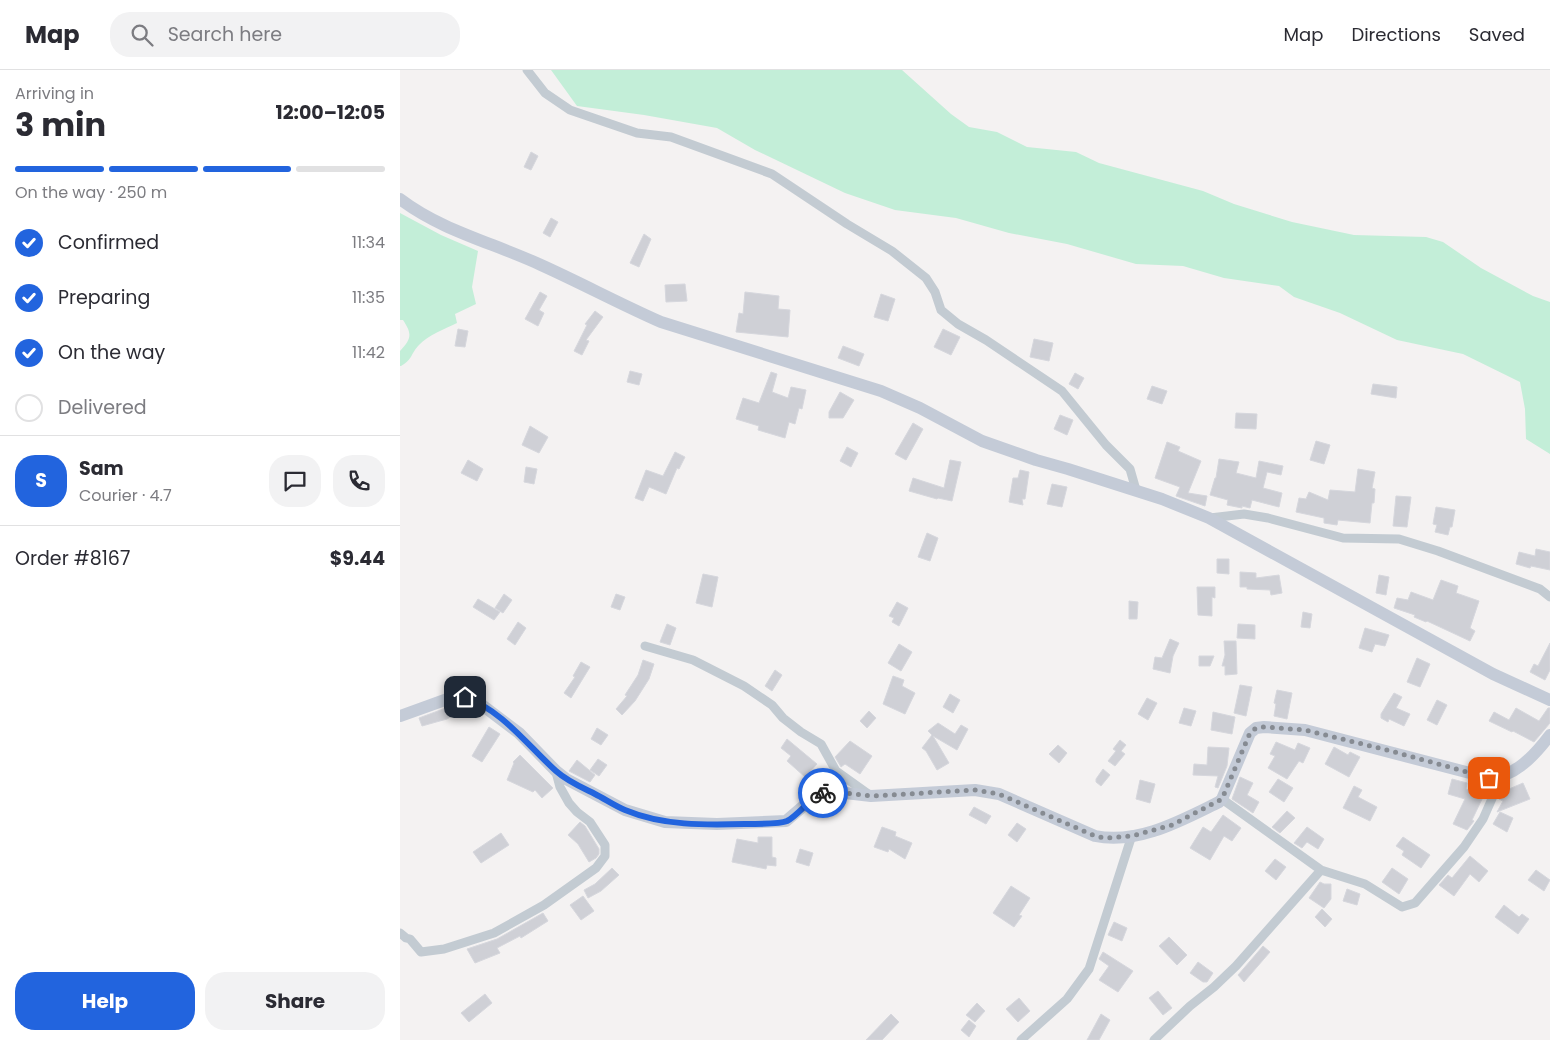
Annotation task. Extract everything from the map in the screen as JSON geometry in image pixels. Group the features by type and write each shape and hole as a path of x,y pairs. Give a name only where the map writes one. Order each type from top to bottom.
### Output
{"street":[{"path":"527,70 545,93 570,110 637,133 671,137 772,174 846,224 892,251 926,278 935,292 941,310 958,324 986,340 1062,391 1106,445 1130,469 1136,490"},
{"path":"400,199 433,221 540,264 661,322 881,391 920,408 982,441 1036,460 1068,468 1136,490 1209,518 1492,674 1550,700"},
{"path":"1209,518 1244,514 1268,518 1343,538 1399,539 1438,551 1540,589 1550,597"},
{"path":"646,646 692,660 744,686 772,705 783,718 801,732 821,744 836,771 872,796"},
{"path":"400,716 453,697 465,697 478,702 519,733 566,779 625,810 665,822 743,824 786,821 814,798 828,791 872,796 975,790 999,794 1095,836 1115,838 1132,836 1172,825 1222,799 1250,733 1256,728 1305,730 1489,778 1502,776 1520,766 1537,752 1550,735"},
{"path":"400,933 410,939 421,952 444,948 494,933 544,905 596,868 605,856 605,845 590,822 569,803 560,787 556,771"},
{"path":"1222,799 1321,870 1365,884 1402,907 1415,903 1464,847 1483,819 1502,776"},
{"path":"1021,1040 1066,999 1089,969 1132,836"},
{"path":"1154,1040 1236,966 1321,870"}],"green space":[{"path":"551,70 902,70 951,114 969,127 997,132 1027,147 1076,152 1099,163 1203,191 1234,204 1292,222 1354,235 1426,237 1443,242 1481,268 1533,296 1550,302 1550,454 1526,439 1525,409 1520,382 1463,354 1397,340 1340,313 1294,297 1279,286 1224,278 1183,266 1136,264 1067,244 1009,233 956,218 895,210 845,193 755,150 717,128 644,115 577,106"},
{"path":"400,213 441,235 478,251 472,287 476,304 455,314 457,323 423,341 408,361 401,366 400,351 409,339 409,333 403,320 400,320"}],"building":[{"path":"531,152 538,156 531,170 524,167"},
{"path":"551,218 558,222 550,237 543,233"},
{"path":"644,234 651,239 639,267 630,263"},
{"path":"685,284 687,301 666,302 665,285"},
{"path":"540,292 547,296 539,310 544,313 538,326 525,319"},
{"path":"745,292 779,296 778,309 790,310 788,337 736,332 739,313 743,314"},
{"path":"881,294 895,299 888,321 874,317"},
{"path":"595,311 603,317 586,340 589,341 582,355 574,351 587,325 585,324"},
{"path":"458,329 468,331 465,347 455,346"},
{"path":"943,329 960,337 951,355 934,347"},
{"path":"1034,339 1053,343 1049,361 1030,357"},
{"path":"843,346 864,354 859,366 838,358"},
{"path":"630,371 642,374 639,385 627,382"},
{"path":"771,372 777,374 772,392 788,398 791,387 806,390 802,409 799,408 795,424 789,422 785,438 758,430 759,426 736,419 743,398 759,403"},
{"path":"1075,373 1084,378 1078,389 1069,384"},
{"path":"1373,384 1397,387 1396,398 1371,394"},
{"path":"1152,386 1167,391 1162,404 1147,399"},
{"path":"840,392 854,400 843,418 829,418 829,412"},
{"path":"1236,413 1257,414 1256,429 1235,428"},
{"path":"1060,415 1073,420 1067,435 1054,429"},
{"path":"913,423 923,429 906,460 895,454"},
{"path":"530,426 548,437 539,453 522,445"},
{"path":"1316,441 1330,445 1324,464 1310,460"},
{"path":"1167,442 1180,447 1178,451 1201,461 1188,493 1207,496 1205,506 1176,496 1180,487 1155,478"},
{"path":"847,447 858,453 851,467 840,461"},
{"path":"675,452 685,457 679,469 677,468 666,494 649,487 643,501 635,498 646,470 663,476"},
{"path":"1219,459 1239,462 1236,473 1256,478 1259,461 1283,466 1281,475 1267,472 1263,488 1282,493 1279,507 1252,500 1250,508 1242,506 1242,508 1227,505 1228,500 1210,495 1216,478"},
{"path":"468,460 483,469 477,481 461,473"},
{"path":"950,460 961,462 952,501 909,491 913,478 944,488"},
{"path":"526,467 537,469 534,484 524,482"},
{"path":"1358,469 1375,472 1372,488 1375,489 1374,503 1372,503 1370,523 1338,520 1337,525 1324,523 1324,518 1296,512 1299,498 1306,499 1309,492 1328,500 1330,490 1355,492"},
{"path":"1020,470 1029,472 1025,499 1022,499 1023,505 1009,502 1013,478 1018,478"},
{"path":"1052,484 1067,487 1062,507 1047,504"},
{"path":"1396,496 1411,497 1407,527 1393,526"},
{"path":"1436,507 1455,510 1452,527 1450,527 1448,535 1435,532 1437,525 1433,524"},
{"path":"927,533 938,538 930,561 918,557"},
{"path":"1536,549 1550,552 1550,570 1531,566 1530,568 1516,564 1519,552 1535,556"},
{"path":"1217,559 1229,559 1229,574 1217,573"},
{"path":"1240,572 1256,573 1256,578 1279,575 1282,593 1271,595 1270,590 1240,587"},
{"path":"703,574 718,577 712,607 696,603"},
{"path":"1379,575 1389,577 1386,595 1376,593"},
{"path":"1441,580 1458,586 1456,593 1479,601 1470,628 1475,631 1470,641 1414,617 1415,615 1394,608 1397,598 1408,600 1411,592 1433,600"},
{"path":"1197,587 1215,587 1215,598 1212,597 1212,616 1198,615"},
{"path":"504,594 512,600 503,613 495,608"},
{"path":"616,594 625,597 620,610 611,607"},
{"path":"478,599 500,612 494,620 473,607"},
{"path":"1129,601 1138,602 1137,619 1129,619"},
{"path":"897,602 908,608 899,626 892,622 894,618 889,616"},
{"path":"1303,612 1312,614 1310,628 1301,627"},
{"path":"518,622 526,628 515,645 507,639"},
{"path":"667,624 676,628 670,645 660,642"},
{"path":"1238,624 1255,625 1255,639 1237,638"},
{"path":"1365,628 1389,635 1385,646 1375,644 1372,652 1359,648"},
{"path":"1170,639 1179,643 1173,656 1170,673 1153,669 1155,657 1162,658"},
{"path":"1224,641 1236,641 1237,674 1225,675 1225,666 1222,666 1225,655"},
{"path":"1550,643 1550,670 1545,680 1530,672 1534,664 1538,666"},
{"path":"899,644 912,652 901,671 888,663"},
{"path":"1199,656 1214,656 1210,666 1199,666"},
{"path":"1417,658 1430,664 1420,687 1407,682"},
{"path":"643,660 654,664 649,679 635,701 622,715 616,709 627,696 625,695 638,675"},
{"path":"581,662 590,667 571,698 564,693 575,677 573,676"},
{"path":"775,670 782,675 772,691 765,686"},
{"path":"893,676 904,680 902,686 915,693 905,714 883,704"},
{"path":"1240,685 1252,687 1246,716 1234,713"},
{"path":"1277,690 1292,693 1287,719 1274,716"},
{"path":"1394,693 1402,697 1396,708 1410,714 1404,726 1389,719 1388,722 1381,718 1381,714"},
{"path":"950,694 960,700 953,713 943,707"},
{"path":"1147,698 1157,703 1148,720 1138,714"},
{"path":"1437,700 1447,705 1437,725 1427,720"},
{"path":"454,705 461,705 463,709 447,719 422,726 419,718"},
{"path":"1184,708 1196,711 1191,726 1179,723"},
{"path":"1516,708 1539,721 1548,708 1550,708 1550,723 1534,742 1489,721 1494,712 1509,720"},
{"path":"869,711 876,718 867,728 860,721"},
{"path":"1213,712 1235,717 1232,734 1211,730"},
{"path":"938,723 955,734 961,725 968,729 957,750 933,736 949,763 937,770 926,751 922,748 932,735 928,731"},
{"path":"489,727 500,734 482,762 472,756"},
{"path":"597,728 608,735 601,745 591,739"},
{"path":"787,739 817,764 805,777 787,761 791,756 781,748"},
{"path":"1120,740 1126,745 1121,751 1125,754 1115,766 1108,761 1116,751 1113,749"},
{"path":"850,741 872,756 860,774 845,764 841,767 835,757"},
{"path":"1276,742 1295,750 1298,743 1310,748 1303,763 1299,761 1287,779 1268,768 1275,756 1270,754"},
{"path":"1058,745 1067,753 1059,763 1049,754"},
{"path":"1208,747 1229,748 1227,766 1218,788 1215,787 1218,776 1193,775 1194,764 1207,765"},
{"path":"1334,747 1348,755 1350,752 1360,757 1349,777 1325,764"},
{"path":"520,755 553,788 542,798 535,790 533,792 507,780 513,762"},
{"path":"598,759 607,765 599,776 590,770"},
{"path":"577,760 595,775 590,782 569,771"},
{"path":"1103,769 1110,775 1101,786 1096,782 1096,779"},
{"path":"1240,777 1253,783 1247,795 1259,802 1253,813 1232,799"},
{"path":"1278,779 1293,788 1284,802 1269,792"},
{"path":"1452,779 1467,783 1466,789 1483,797 1472,820 1474,821 1467,830 1453,824 1465,799 1448,794"},
{"path":"1140,780 1155,784 1150,803 1136,799"},
{"path":"1523,783 1530,799 1497,812 1503,801 1499,799 1502,791 1506,793 1509,789"},
{"path":"1354,786 1362,790 1358,797 1377,807 1370,821 1343,808"},
{"path":"974,807 991,816 986,824 969,815"},
{"path":"1287,811 1295,818 1280,833 1272,827"},
{"path":"1500,812 1513,818 1507,832 1493,824"},
{"path":"1223,815 1241,828 1232,841 1224,836 1210,860 1190,848 1203,827 1211,832"},
{"path":"580,822 585,826 599,849 599,854 596,858 589,862 578,844 568,835"},
{"path":"1017,823 1026,829 1017,842 1008,835"},
{"path":"882,827 896,832 895,836 912,843 905,859 889,849 888,852 874,847"},
{"path":"1307,827 1324,839 1318,849 1307,842 1302,848 1294,843"},
{"path":"501,833 509,845 481,863 473,852"},
{"path":"758,837 772,837 772,857 776,858 776,866 767,865 766,869 732,862 737,839 758,843"},
{"path":"1403,837 1430,855 1421,868 1402,855 1404,851 1396,846"},
{"path":"800,849 813,853 809,866 796,862"},
{"path":"1470,856 1488,871 1479,882 1470,874 1454,896 1439,885 1448,875 1452,878"},
{"path":"1275,859 1286,867 1276,880 1265,871"},
{"path":"612,868 619,875 601,891 588,898 584,890 595,884"},
{"path":"1392,868 1408,879 1399,894 1382,882"},
{"path":"1536,870 1550,880 1544,891 1528,880"},
{"path":"1320,882 1331,884 1331,899 1324,908 1309,898"},
{"path":"1011,886 1030,898 1019,915 1022,916 1014,927 993,913"},
{"path":"1347,889 1360,894 1357,905 1343,901"},
{"path":"583,896 594,911 581,920 570,905"},
{"path":"1504,905 1519,917 1522,914 1529,919 1518,934 1495,917"},
{"path":"1322,909 1332,919 1325,927 1315,917"},
{"path":"543,913 548,921 521,938 520,936 497,948 500,953 475,963 467,949 497,939"},
{"path":"1114,922 1127,928 1122,941 1108,935"},
{"path":"1169,937 1187,955 1177,965 1159,946"},
{"path":"1263,946 1270,952 1244,982 1238,975"},
{"path":"1103,952 1133,971 1118,992 1099,980 1109,966 1099,959"},
{"path":"1198,962 1213,973 1207,982 1203,982 1190,973"},
{"path":"1158,991 1172,1008 1163,1015 1149,998"},
{"path":"485,994 492,1003 469,1022 461,1013"},
{"path":"1019,998 1030,1011 1018,1022 1006,1009"},
{"path":"977,1003 985,1011 975,1022 966,1015"},
{"path":"891,1014 899,1022 882,1040 866,1040"},
{"path":"1101,1014 1110,1020 1099,1040 1087,1040"},
{"path":"969,1020 976,1026 969,1037 961,1030"}],"way so far":[{"path":"823,793 828,791 872,796 986,791 999,794 1095,836 1115,838 1132,836 1172,825 1219,802 1222,799 1250,733 1256,728 1264,727 1305,730 1489,778"}],"route":[{"path":"465,697 478,702 519,733 566,779 625,810 665,822 752,824 786,821 823,793"}]}
